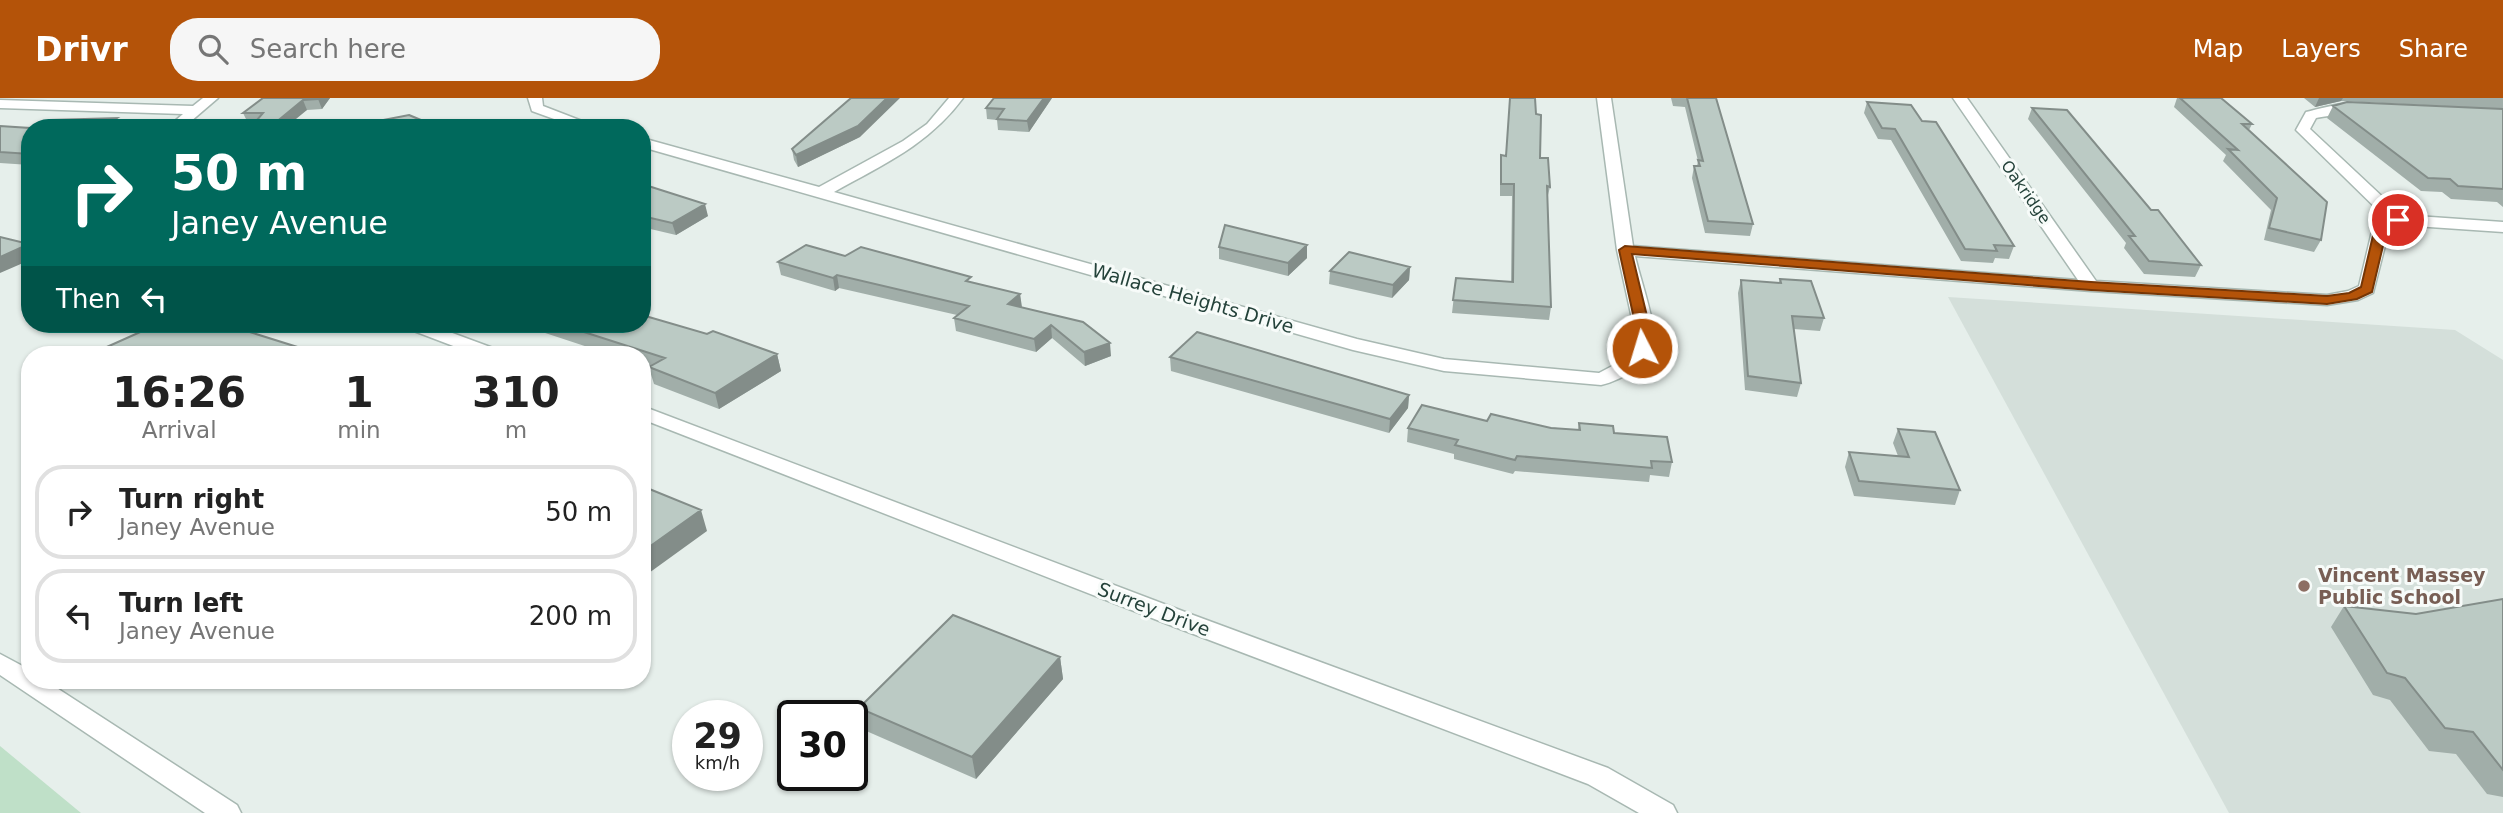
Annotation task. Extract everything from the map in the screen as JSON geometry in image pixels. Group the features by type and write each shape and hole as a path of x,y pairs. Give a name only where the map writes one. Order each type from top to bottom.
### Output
{"street":[{"path":"106,107 123,98"},
{"path":"186,119 211,98"},
{"path":"535,98 537,108 568,119"},
{"path":"822,192 908,144 932,127 956,98"},
{"name":"Wallace Heights Drive","path":"651,144 1353,344 1444,365 1601,379 1623,371 1642,348 1645,337 1625,250 1604,98"},
{"name":"Oakridge","path":"1960,98 2091,286"},
{"path":"0,104 197,110"},
{"path":"2378,108 2341,108 2311,115 2302,130 2398,220"},
{"path":"1625,250 2091,286 2327,300 2352,296 2367,289 2381,227 2398,220 2503,227"},
{"path":"436,333 470,346"},
{"name":"Surrey Drive","path":"651,415 1197,626 1598,776 1663,813"},
{"path":"0,663 21,677"},
{"path":"39,689 226,813"}],"shaded area":[{"name":"Vincent Massey Public School","path":"1948,297 2455,330 2503,360 2503,813 2229,813"}],"green space":[{"path":"0,746 81,813 0,813"}],"building":[{"path":"263,98 319,98 303,100 280,119 258,119 263,113 243,113"},
{"path":"851,98 887,98 858,126 796,155 792,149"},
{"path":"994,98 1044,98 1027,121 997,119 1004,109 986,108"},
{"path":"1510,98 1535,98 1536,114 1541,115 1540,158 1548,158 1550,187 1547,186 1551,307 1453,300 1456,278 1513,282 1514,184 1501,184 1501,155 1506,156"},
{"path":"1687,98 1716,98 1753,224 1708,221 1694,166 1700,166 1698,160 1703,161"},
{"path":"2180,98 2221,98 2252,124 2242,124 2327,202 2321,240 2269,228 2277,198 2228,149 2238,150"},
{"path":"1867,102 1911,105 1922,121 1936,122 2014,246 1994,245 1997,251 1965,249 1895,129 1882,128"},
{"path":"2347,102 2503,109 2503,189 2458,186 2450,179 2428,178 2333,106"},
{"path":"2032,108 2067,110 2151,210 2158,210 2201,265 2149,261 2129,236 2135,236"},
{"path":"409,115 419,119 388,119"},
{"path":"0,126 21,127 21,153 0,152"},
{"path":"651,187 705,204 672,223 651,218"},
{"path":"1225,225 1307,245 1288,263 1219,247"},
{"path":"0,237 21,242 21,248 0,257"},
{"path":"806,245 845,256 861,247 971,277 966,281 1020,294 1008,304 1083,322 1110,343 1084,352 1051,325 1034,339 954,318 969,306 837,275 833,278 778,262"},
{"path":"1349,252 1410,267 1393,285 1330,271"},
{"path":"1780,279 1811,281 1824,318 1792,316 1801,383 1748,376 1741,280 1781,283"},
{"path":"651,318 707,334 713,331 777,354 715,393 651,368 665,358 651,354 651,346 628,346 587,333 651,333"},
{"path":"1197,332 1409,395 1390,419 1170,357"},
{"path":"138,333 253,333 294,346 109,346"},
{"path":"1422,405 1487,421 1491,414 1551,428 1580,430 1579,423 1613,426 1614,433 1667,437 1672,462 1651,461 1652,468 1517,456 1515,460 1455,445 1458,440 1408,428"},
{"path":"1898,429 1935,432 1960,490 1859,481 1849,452 1909,457"},
{"path":"651,490 701,510 651,546"},
{"path":"2503,599 2503,770 2473,732 2445,728 2405,678 2387,673 2344,606 2416,614"},
{"path":"953,615 1060,657 972,757 868,712 867,700"}],"place":[{"name":"Vincent Massey Public School","path":"2304,586"}],"route":[{"path":"1642,348 1645,337 1625,250 2091,286 2327,300 2352,296 2367,289 2381,227 2398,220"}]}
